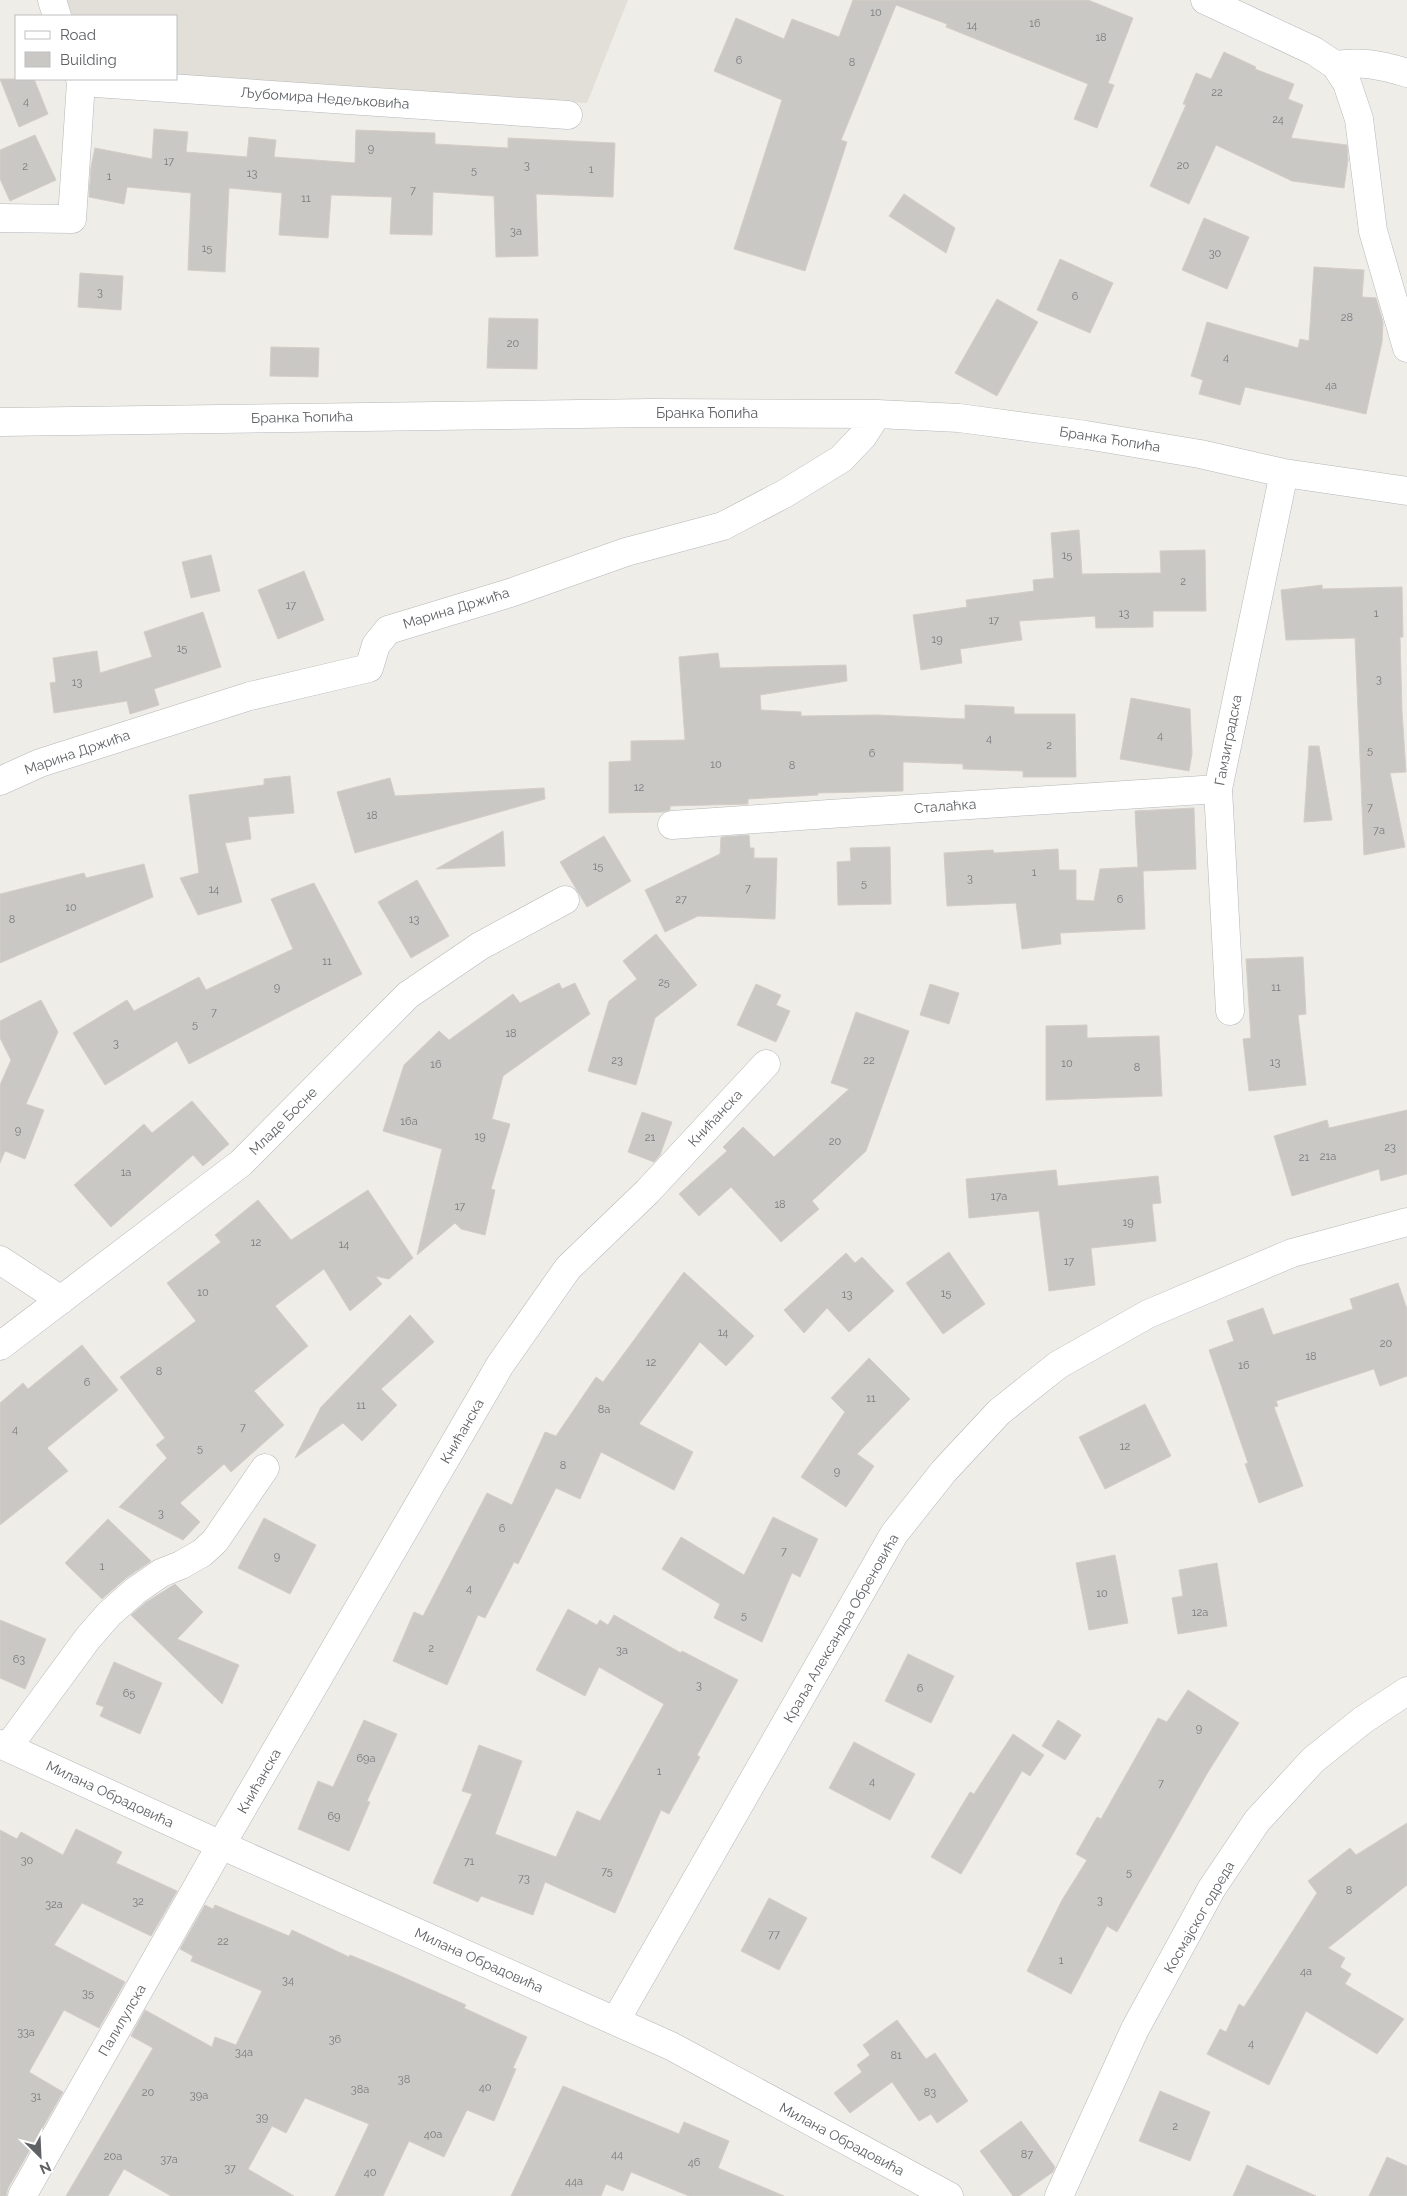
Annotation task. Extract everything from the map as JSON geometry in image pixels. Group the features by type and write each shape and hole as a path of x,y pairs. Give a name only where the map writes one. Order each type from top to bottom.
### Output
{"street":[{"path":"52,0 57,15"},
{"path":"1205,0 1314,51 1335,65 1347,83 1359,120 1373,231 1407,348"},
{"path":"1335,65 1350,63 1375,64 1407,73"},
{"name":"Љубомира Недељковића","path":"0,218 72,219 81,80 568,115"},
{"name":"Бранка Ћопића","path":"0,422 651,413 877,414 959,418 1086,435 1200,454 1284,473 1407,491"},
{"name":"Марина Држића","path":"0,781 40,763 250,696 369,668 376,645 388,630 510,593 626,552 722,526 784,494 841,459 863,436 877,414"},
{"name":"Гамзиградска","path":"1230,1011 1218,789 1284,473"},
{"name":"Сталаћка","path":"672,826 1218,789"},
{"name":"Младе Босне","path":"0,1346 241,1163 408,995 480,946 565,900"},
{"name":"Книћанска","path":"221,1845 500,1365 568,1268 647,1192 766,1064"},
{"name":"Краља Александра Обреновића","path":"616,2020 894,1534 944,1472 999,1412 1058,1365 1148,1314 1292,1253 1407,1222"},
{"path":"0,1260 61,1300"},
{"path":"4,1745 109,1614 161,1573 181,1565 202,1553 215,1541 265,1468"},
{"name":"Космајског одреда","path":"1059,2196 1135,2029 1212,1888 1257,1821 1313,1760 1363,1720 1407,1691"},
{"name":"Милана Обрадовића","path":"4,1745 221,1845 671,2046 949,2196"},
{"name":"Палилулска","path":"22,2196 221,1845"}],"shaded area":[{"path":"67,0 628,0 587,103 178,80 178,15 72,15"}],"building":[{"path":"853,0 1088,0 1133,18 1108,83 1114,85 1097,128 1074,119 1088,84 946,27 947,24 896,5 841,140 847,142 805,271 734,249 782,100 714,71 736,18 784,39 792,19 839,37"},
{"path":"1224,52 1256,67 1255,69 1294,84 1288,99 1303,105 1291,138 1347,145 1348,160 1344,188 1292,181 1216,145 1189,204 1150,186 1186,105 1183,104 1196,73 1211,79"},
{"path":"0,79 34,80 48,114 19,127"},
{"path":"154,129 188,132 186,152 247,157 249,137 276,140 274,157 355,163 356,130 435,133 435,144 508,148 508,138 615,143 613,197 536,194 538,256 496,257 494,196 433,192 432,235 390,234 392,197 331,195 328,238 279,235 282,193 229,188 225,272 188,270 191,193 127,187 124,204 89,197 91,167 95,148 152,159"},
{"path":"35,135 56,180 10,201 0,179 0,150"},
{"path":"904,194 955,228 946,253 889,216"},
{"path":"1204,218 1249,237 1227,289 1182,270"},
{"path":"1060,259 1113,283 1090,333 1037,310"},
{"path":"1314,267 1364,270 1362,297 1376,298 1383,322 1382,342 1366,414 1245,387 1240,405 1199,394 1203,380 1191,376 1207,322 1298,348 1300,339 1309,341"},
{"path":"80,273 123,276 121,310 78,307"},
{"path":"997,299 1038,322 997,396 955,373"},
{"path":"489,318 538,319 537,369 487,368"},
{"path":"271,347 319,348 318,377 270,376"},
{"path":"1079,530 1082,574 1161,573 1160,551 1205,550 1206,611 1153,611 1153,627 1096,628 1095,616 1019,621 1022,640 960,649 962,663 921,670 913,615 967,607 966,600 1034,591 1033,580 1054,578 1051,533"},
{"path":"211,555 220,591 191,598 182,562"},
{"path":"304,571 324,620 278,639 258,590"},
{"path":"1322,585 1322,589 1402,587 1403,637 1400,637 1406,772 1390,773 1405,847 1364,855 1355,638 1286,640 1281,590"},
{"path":"203,612 221,667 154,689 159,705 130,714 127,701 54,713 50,683 56,682 53,658 97,651 100,673 152,657 144,632"},
{"path":"718,653 720,668 846,665 847,681 760,695 761,710 801,712 801,716 877,715 965,719 965,705 1014,707 1014,714 1075,714 1076,777 1023,777 1023,771 963,769 963,764 903,762 903,791 818,793 818,795 748,799 748,804 670,806 670,810 663,812 609,813 609,762 631,761 631,741 685,740 679,657"},
{"path":"1131,698 1190,709 1192,754 1189,771 1120,759"},
{"path":"1309,746 1319,746 1332,820 1304,822"},
{"path":"290,776 294,813 248,817 251,839 225,843 242,902 198,915 180,878 199,873 189,795 264,785 264,779"},
{"path":"390,778 395,796 544,788 545,799 355,853 337,792"},
{"path":"1194,808 1196,869 1143,871 1145,929 1060,933 1061,944 1022,949 1016,903 947,906 944,853 993,850 994,853 1058,849 1059,870 1076,870 1076,900 1094,901 1100,869 1138,867 1135,811"},
{"path":"503,831 505,866 436,869"},
{"path":"749,835 750,848 754,848 754,858 777,858 775,919 698,916 665,932 645,890 720,854 721,837"},
{"path":"604,836 631,881 587,907 560,862"},
{"path":"890,847 891,904 838,905 837,862 851,861 850,848"},
{"path":"144,864 153,897 0,963 0,894 84,873 86,878"},
{"path":"417,880 449,936 411,958 378,902"},
{"path":"314,883 362,974 189,1064 177,1041 105,1085 73,1033 127,1000 134,1011 199,977 206,990 293,949 271,899"},
{"path":"656,934 697,985 655,1018 636,1085 588,1071 609,1001 637,979 623,961"},
{"path":"1303,957 1306,1014 1298,1015 1306,1085 1249,1091 1243,1039 1251,1038 1246,959"},
{"path":"559,983 562,989 575,983 590,1014 503,1076 492,1119 510,1124 491,1189 495,1190 485,1235 461,1229 455,1223 417,1255 442,1149 383,1131 404,1065 439,1031 449,1040 513,994 520,1003"},
{"path":"756,984 781,995 776,1005 790,1011 776,1042 737,1025"},
{"path":"930,984 959,993 949,1024 920,1015"},
{"path":"41,1000 58,1032 26,1104 44,1110 25,1159 5,1151 0,1163 0,1085 11,1060 0,1038 0,1021"},
{"path":"856,1012 909,1031 866,1151 812,1201 819,1209 781,1242 731,1187 699,1216 679,1194 727,1151 723,1147 743,1127 774,1157 849,1089 831,1083"},
{"path":"1087,1025 1087,1038 1159,1036 1162,1096 1046,1100 1046,1026"},
{"path":"192,1101 229,1144 203,1166 193,1155 111,1227 74,1185 144,1124 152,1133"},
{"path":"1407,1110 1407,1174 1381,1181 1379,1169 1292,1196 1274,1136 1327,1120 1329,1128"},
{"path":"642,1112 672,1122 660,1155 654,1162 628,1152"},
{"path":"1056,1170 1058,1186 1158,1176 1161,1203 1152,1204 1156,1241 1091,1248 1095,1285 1049,1291 1039,1211 969,1218 966,1179"},
{"path":"368,1190 413,1258 389,1279 375,1276 382,1284 350,1311 324,1269 275,1306 308,1346 254,1391 284,1425 231,1472 224,1464 180,1503 200,1522 183,1540 119,1507 167,1458 156,1445 165,1438 120,1377 196,1321 167,1283 221,1242 215,1235 258,1200 291,1240"},
{"path":"949,1252 985,1304 943,1334 906,1283"},
{"path":"846,1253 855,1263 862,1257 894,1291 849,1332 827,1308 804,1333 784,1310"},
{"path":"684,1272 754,1336 726,1366 700,1342 639,1424 693,1452 674,1490 601,1452 580,1499 556,1488 518,1564 514,1562 485,1618 478,1615 447,1685 393,1661 414,1612 423,1616 487,1493 512,1505 545,1432 556,1436 596,1377 603,1382"},
{"path":"1398,1283 1407,1309 1407,1376 1380,1386 1374,1369 1276,1401 1278,1406 1274,1407 1303,1486 1259,1503 1245,1464 1248,1463 1209,1350 1234,1341 1227,1321 1263,1308 1273,1335 1353,1309 1350,1299"},
{"path":"410,1315 434,1342 381,1389 397,1405 362,1441 343,1423 295,1458 321,1407"},
{"path":"82,1345 118,1390 47,1448 68,1471 0,1525 0,1403 23,1383 28,1389"},
{"path":"869,1358 910,1399 857,1454 874,1466 846,1507 801,1477 845,1412 831,1398"},
{"path":"1145,1404 1171,1456 1105,1489 1079,1437"},
{"path":"773,1517 818,1539 800,1577 792,1573 762,1642 714,1618 720,1604 662,1569 681,1537 744,1575"},
{"path":"264,1518 316,1545 290,1594 238,1568"},
{"path":"108,1519 151,1561 126,1578 102,1599 65,1563"},
{"path":"1115,1555 1128,1623 1089,1630 1076,1563"},
{"path":"1217,1563 1227,1626 1178,1634 1172,1598 1183,1596 1179,1570"},
{"path":"175,1584 203,1612 177,1639 239,1665 222,1704 131,1615 145,1603"},
{"path":"568,1609 597,1625 600,1620 608,1625 614,1615 681,1653 682,1651 738,1680 697,1755 700,1757 669,1814 661,1810 615,1913 545,1882 533,1915 481,1896 478,1902 433,1883 472,1794 462,1791 479,1745 522,1761 495,1834 556,1857 577,1811 600,1821 664,1704 599,1667 585,1696 536,1670"},
{"path":"0,1620 46,1639 25,1689 0,1678"},
{"path":"908,1654 954,1676 931,1723 885,1701"},
{"path":"114,1662 162,1683 140,1734 100,1716 104,1707 96,1704"},
{"path":"1188,1690 1239,1723 1208,1772 1117,1932 1107,1926 1071,1994 1027,1971 1062,1900 1087,1860 1076,1854 1097,1817 1101,1819 1158,1718 1167,1722"},
{"path":"364,1720 397,1734 367,1801 370,1802 349,1851 298,1829 318,1781 333,1787"},
{"path":"1058,1720 1081,1735 1065,1760 1042,1746"},
{"path":"1013,1734 1044,1755 1030,1776 1022,1771 961,1874 931,1857 970,1792 974,1794"},
{"path":"854,1742 915,1774 890,1820 829,1788"},
{"path":"1407,1823 1407,1885 1328,1948 1345,1958 1340,1967 1351,1974 1345,1984 1404,2019 1377,2054 1306,2011 1269,2085 1207,2054 1220,2029 1226,2032 1239,2004 1244,2007 1317,1893 1308,1881 1350,1848 1356,1855"},
{"path":"76,1829 122,1852 116,1863 177,1891 151,1936 82,1903 54,1945 125,1982 99,2028 64,2010 29,2072 63,2092 8,2188 6,2196 0,2196 0,1830 17,1839 21,1832 63,1855"},
{"path":"769,1898 807,1918 779,1970 741,1951"},
{"path":"205,1905 213,1909 215,1905 289,1936 292,1930 349,1957 350,1955 389,1971 466,2005 464,2008 527,2037 513,2068 516,2069 494,2121 467,2110 444,2157 409,2141 383,2196 335,2196 369,2124 305,2098 286,2133 272,2126 248,2169 294,2196 171,2196 124,2169 108,2196 66,2196 153,2048 131,2036 145,2010 212,2047 215,2037 236,2045 262,1991 191,1961 193,1956 180,1949"},
{"path":"897,2020 926,2059 935,2053 968,2101 937,2123 931,2114 919,2121 892,2082 850,2113 834,2093 862,2072 857,2065 870,2055 863,2045"},
{"path":"563,2086 679,2134 684,2122 729,2141 718,2168 784,2196 689,2196 631,2172 623,2191 606,2184 601,2196 511,2196"},
{"path":"1160,2091 1210,2112 1190,2161 1139,2141"},
{"path":"1021,2121 1055,2167 1053,2172 1019,2196 1013,2196 980,2151"},
{"path":"1387,2157 1407,2166 1407,2196 1369,2196"},
{"path":"1247,2165 1316,2196 1233,2196"}]}
